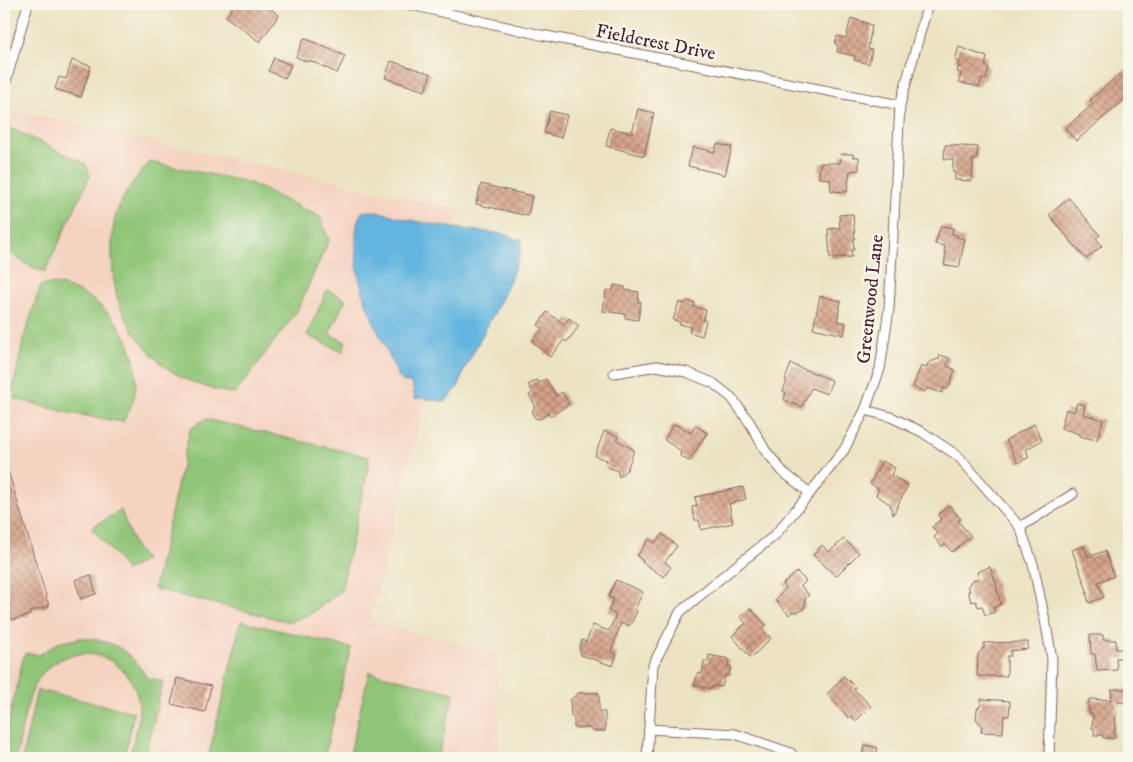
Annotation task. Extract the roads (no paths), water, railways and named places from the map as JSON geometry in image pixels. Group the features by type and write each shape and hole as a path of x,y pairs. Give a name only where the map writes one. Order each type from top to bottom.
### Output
{"street":[{"path":"4,88 28,4"},
{"name":"Fieldcrest Drive","path":"406,4 550,36 900,106"},
{"name":"Greenwood Lane","path":"647,758 653,665 680,612 722,576 774,536 844,450 865,410 880,369 889,309 900,106 928,4"},
{"path":"614,373 657,366 686,372 713,384 732,398 750,423 764,450 783,472 810,494"},
{"path":"865,410 891,417 922,432 958,456 1020,528 1033,564 1052,659 1049,758"},
{"path":"1020,528 1073,494"},
{"path":"649,728 735,734 791,753"}],"water":[{"path":"369,211 437,225 503,234 521,239 521,252 505,292 464,370 459,386 446,401 415,399 412,383 402,381 399,378 370,313 359,280 356,242 356,230 359,219 362,212"}]}
